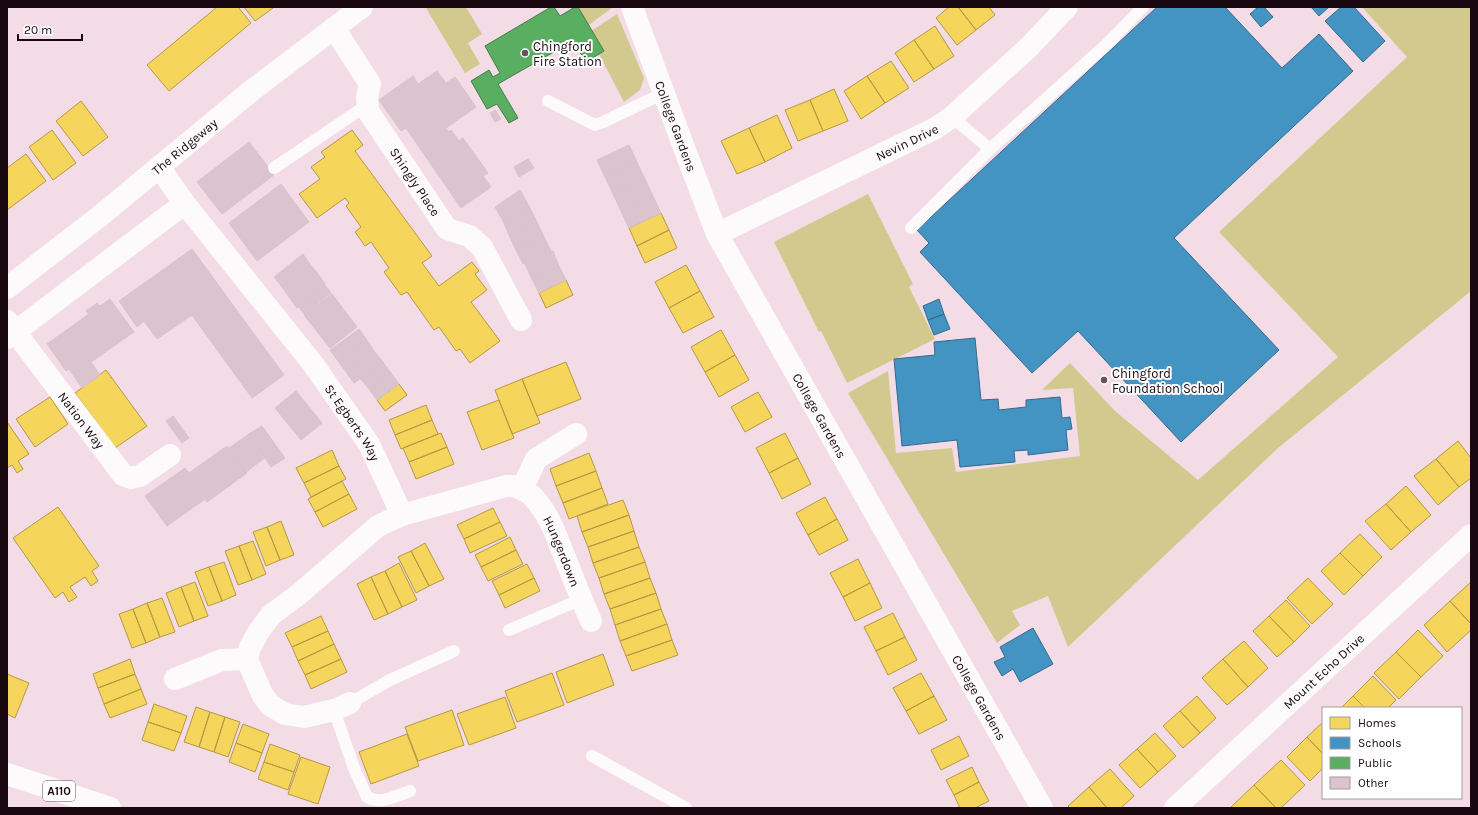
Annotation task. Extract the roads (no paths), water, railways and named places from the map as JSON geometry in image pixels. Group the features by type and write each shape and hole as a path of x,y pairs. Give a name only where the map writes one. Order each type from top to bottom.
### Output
{"street":[{"name":"The Ridgeway","path":"7,288 100,216 251,91 362,7"},
{"name":"College Gardens","path":"632,7 717,234 1042,808"},
{"name":"Nevin Drive","path":"717,234 936,128 952,117 1029,47 1067,7"},
{"path":"334,28 370,84 367,105"},
{"name":"Shingly Place","path":"367,105 368,111 447,229 470,236 482,247 521,320"},
{"name":"St Egberts Way","path":"159,167 185,204 313,364 369,444 402,515"},
{"path":"10,330 185,204"},
{"name":"Nation Way","path":"10,330 123,474 131,478 140,476 170,455"},
{"path":"342,706 304,717 285,714 270,705 262,694 247,659 250,647 259,631 271,616 298,595 378,526 402,515 506,486 514,485 522,490 536,459 576,434"},
{"name":"Hungerdown","path":"522,490 530,495 538,504 551,524 591,621"},
{"name":"Mount Echo Drive","path":"1175,808 1471,534"},
{"path":"175,678 222,660 247,659"},
{"name":"A110","path":"7,774 110,808"}],"lane":[{"path":"911,228 990,149 1107,44 1143,7"},
{"path":"548,101 595,124 625,113 664,93"},
{"path":"274,168 367,105"},
{"path":"952,117 990,149"},
{"path":"509,630 582,599"},
{"path":"410,791 382,801 373,800 367,797 354,768 342,706 390,680 454,651"},
{"path":"592,756 686,808"}],"place":[{"name":"Chingford Fire Station","path":"525,53"},
{"name":"Chingford Foundation School","path":"1104,380"}]}
